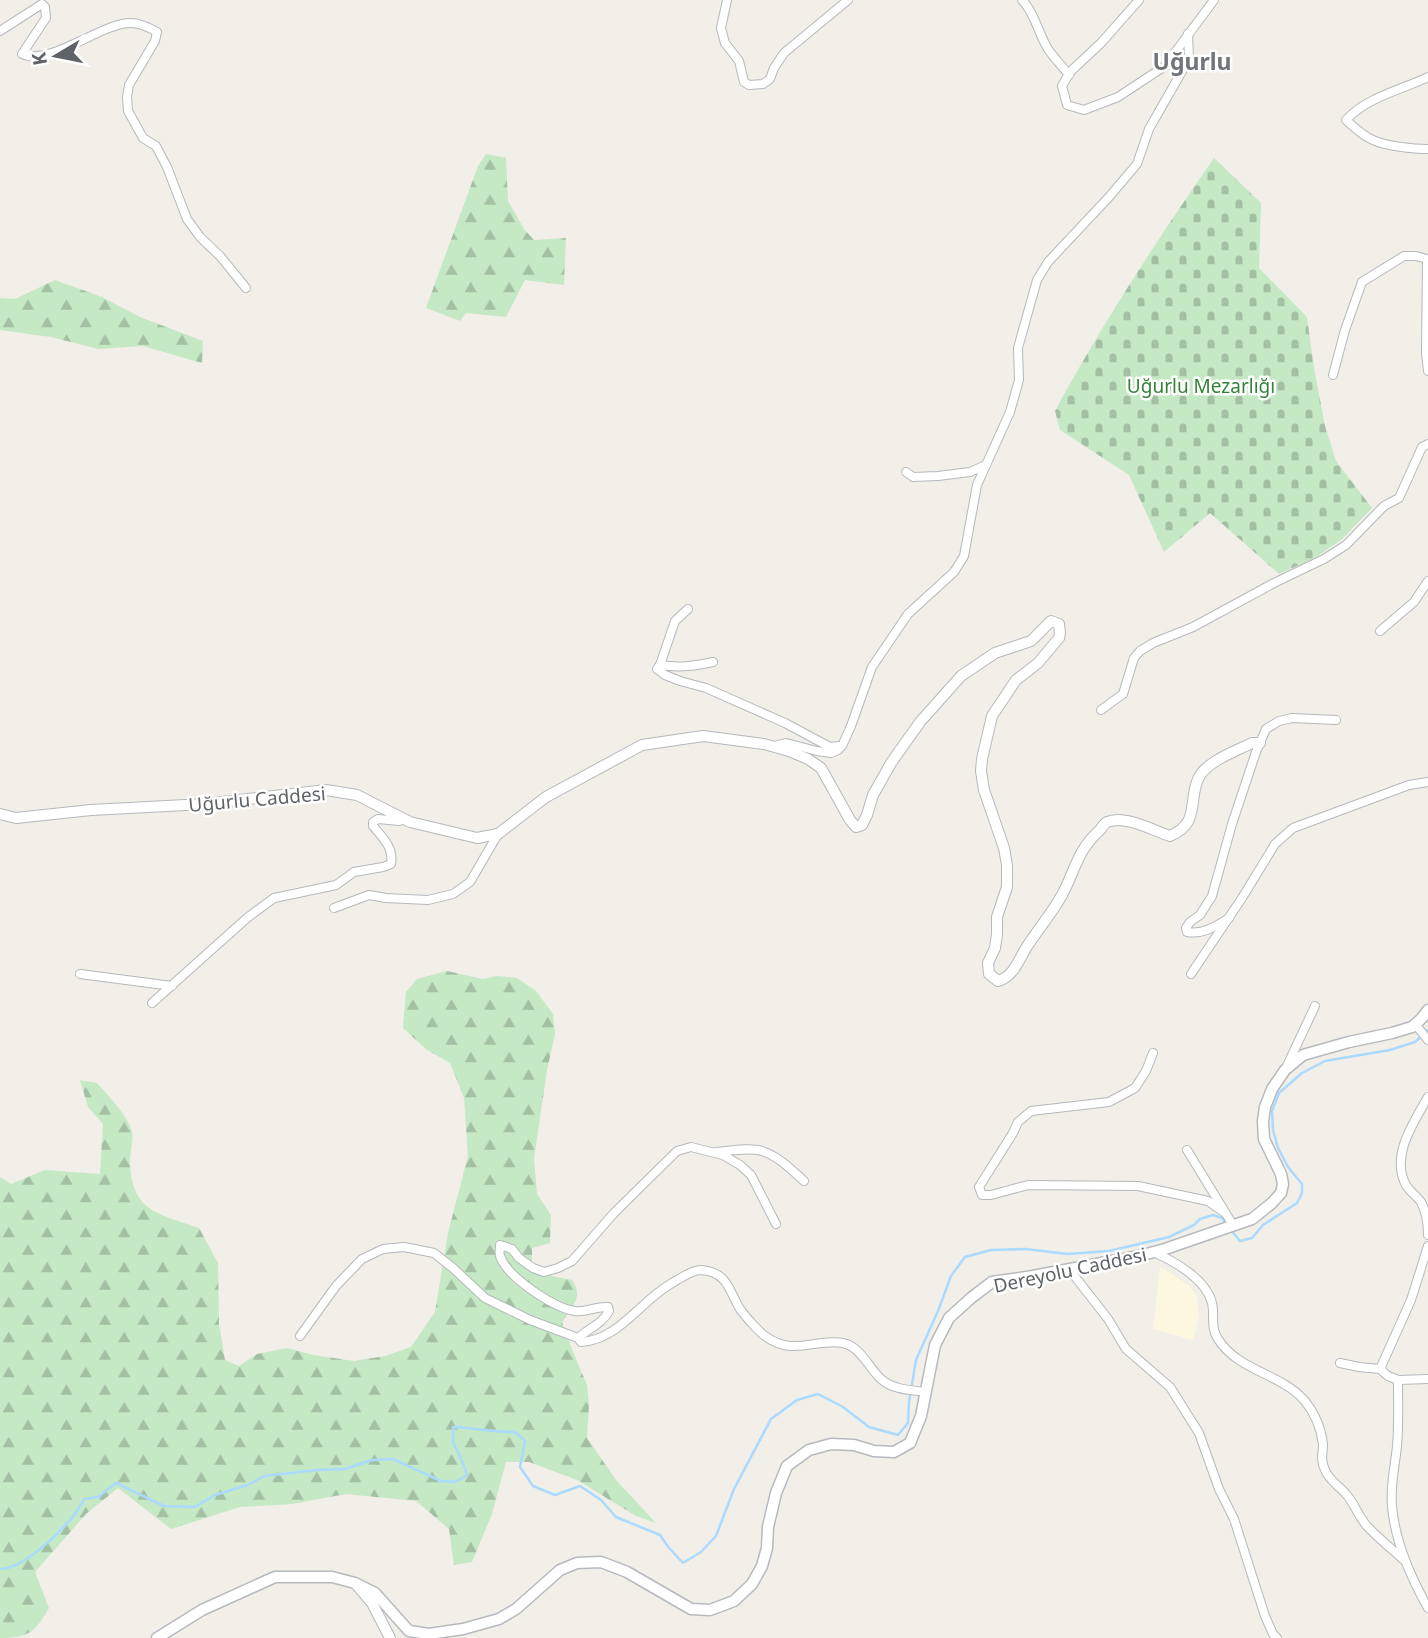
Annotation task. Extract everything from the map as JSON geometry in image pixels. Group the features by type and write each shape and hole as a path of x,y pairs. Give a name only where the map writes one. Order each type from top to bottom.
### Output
{"main road":[{"path":"1285,1070 1303,1055 1418,1027 1428,1010"},
{"name":"Dereyolu Caddesi","path":"355,1583 375,1593 409,1631 429,1634 463,1629 499,1619 516,1609 561,1570 577,1563 601,1562 627,1572 691,1609 710,1610 734,1601 752,1584 762,1566 776,1493 787,1466 809,1450 831,1444 894,1452 911,1443 921,1416 921,1392 935,1345 949,1318 992,1282 1166,1249 1251,1219 1272,1203 1281,1193 1283,1184 1264,1139 1263,1121 1272,1089 1285,1070"},
{"path":"157,1638 202,1610 275,1577 332,1577 355,1583"}],"street":[{"path":"727,0 721,28 724,43 739,61 744,82 760,85 770,79 784,53 848,0"},
{"path":"1021,0 1029,7 1048,49 1069,75"},
{"path":"1139,0 1069,75 1062,86 1068,105 1084,110 1118,97 1165,66 1214,0"},
{"path":"0,31 41,4 46,18 22,54 29,57 58,51 118,25 132,23 157,32 155,41 129,85 128,111 143,138 156,146 187,219 246,288"},
{"path":"772,746 786,743 831,753 838,750 851,726 872,667 908,614 954,572 964,556 977,485 1010,412 1019,380 1018,348 1037,280 1048,262 1137,164 1150,130 1189,59 1188,34"},
{"path":"1428,77 1364,105 1346,120 1373,140 1428,149"},
{"path":"1333,375 1362,282 1404,256 1427,259 1428,371"},
{"path":"1101,710 1123,694 1134,658 1140,651 1193,627 1346,545 1384,506 1399,498 1422,447 1428,444"},
{"path":"906,472 914,477 938,476 970,472 986,465"},
{"path":"1380,631 1414,602 1428,581"},
{"path":"688,609 675,621 657,669 665,675 706,688 785,723 830,747 842,746"},
{"path":"334,908 369,895 428,900 453,894 470,882 498,834 546,797 642,745 703,736 789,751 821,768 850,820 856,827 862,825 873,795 891,763 920,722 961,676 995,653 1031,641 1051,621 1059,624 1060,633 1054,645 1038,663 1016,680 992,716 982,759 984,790 1004,848 1007,865 1007,887 996,917 995,948 988,963 989,974 998,981 1006,979 1012,973 1026,947 1063,893 1080,852 1108,822 1125,820 1170,836 1177,833 1184,829 1190,818 1198,778 1210,764 1252,743 1260,743"},
{"path":"660,665 676,668 713,662"},
{"path":"1229,918 1210,930 1187,933 1186,928 1190,922 1200,915 1212,896 1232,824 1266,729 1279,721 1292,718 1336,720"},
{"path":"1191,974 1275,844 1293,828 1409,785 1428,782"},
{"name":"Uğurlu Caddesi","path":"0,814 16,818 91,810 205,804 326,790 357,795 405,819 477,838 498,834"},
{"path":"152,1003 247,918 274,898 336,885 354,872 391,864 390,848 373,826 373,822 378,819 405,819"},
{"path":"80,974 172,986"},
{"path":"1285,1070 1315,1006"},
{"path":"1418,1027 1428,1040"},
{"path":"1153,1053 1135,1088 1109,1102 1049,1108 1031,1111 1024,1116 979,1186 982,1195 1028,1185 1138,1186 1208,1200 1225,1213"},
{"path":"1428,1097 1408,1133 1402,1150 1401,1166 1407,1187 1421,1203 1428,1218 1428,1235"},
{"path":"578,1338 608,1315 608,1307 571,1311 545,1299 514,1277 499,1256 500,1245 512,1249 533,1268 544,1272 558,1269 572,1261 614,1213 677,1151 691,1147 713,1152 740,1165 751,1175 776,1224"},
{"path":"713,1152 761,1150 785,1164 804,1181"},
{"path":"1187,1150 1233,1225"},
{"path":"1380,1369 1411,1300 1428,1246"},
{"path":"300,1336 336,1286 362,1259 383,1249 404,1247 434,1253 485,1298 530,1320 578,1338 581,1342 593,1341 609,1334 660,1291 691,1272 700,1270 714,1273 728,1283 740,1309 765,1336 781,1344 799,1347 844,1343 857,1350 882,1380 903,1390 921,1392"},
{"path":"1153,1252 1170,1259 1197,1279 1212,1303 1212,1327 1217,1339 1226,1349 1246,1365 1290,1387 1307,1404 1320,1433 1323,1445 1321,1460 1326,1474 1348,1496 1365,1523 1405,1561"},
{"path":"1069,1269 1108,1319 1126,1349 1170,1387 1199,1433 1219,1489 1234,1519 1265,1616 1277,1638"},
{"path":"1340,1363 1380,1369 1398,1380 1428,1379"},
{"path":"1398,1380 1398,1444 1391,1492 1396,1534 1405,1561 1428,1608"},
{"path":"355,1583 372,1603 390,1638"}],"shaded area":[{"path":"1160,1267 1189,1286 1197,1297 1199,1316 1193,1340 1153,1329"}],"green space":[{"path":"486,154 506,158 508,201 524,229 534,240 566,238 564,285 525,280 506,317 466,313 460,321 426,308 478,166"},
{"name":"Uğurlu Mezarlığı","path":"1214,158 1261,203 1259,268 1307,317 1325,426 1336,461 1372,508 1342,539 1315,558 1279,574 1210,513 1164,552 1129,475 1060,430 1055,411 1131,283"},
{"path":"55,280 102,297 140,317 203,341 202,363 143,346 98,349 51,337 0,330 0,298 15,299"},
{"path":"447,971 483,979 497,976 517,978 536,991 553,1014 555,1034 534,1159 537,1194 551,1215 550,1243 532,1248 532,1262 552,1276 572,1280 575,1286 577,1297 562,1322 587,1385 587,1438 616,1480 656,1523 636,1516 577,1480 529,1462 506,1462 492,1514 472,1562 454,1565 449,1529 416,1501 346,1494 292,1504 240,1507 171,1529 118,1488 86,1514 35,1572 49,1608 40,1623 25,1635 0,1638 0,1177 11,1184 45,1170 100,1174 103,1124 88,1107 80,1080 97,1083 130,1126 132,1181 143,1202 161,1215 199,1228 218,1263 219,1324 225,1360 239,1366 257,1354 287,1348 354,1361 385,1356 411,1347 435,1312 448,1233 468,1156 464,1098 450,1063 427,1050 403,1028 406,992 417,979"}],"waterway":[{"path":"1231,1230 1240,1241 1252,1238 1263,1225 1297,1203 1302,1193 1302,1184 1288,1167 1278,1148 1273,1130 1272,1111 1279,1093 1302,1073 1325,1061 1390,1050 1415,1042 1428,1030"},
{"path":"0,1569 10,1567 35,1553 70,1520 84,1499 98,1497 116,1483 164,1506 195,1507 215,1495 248,1485 264,1476 345,1469 372,1460 393,1459 441,1481 455,1482 467,1475 453,1442 453,1427 515,1432 525,1441 520,1467 533,1486 555,1495 580,1486 601,1500 616,1517 660,1535 683,1563 701,1552 716,1536 734,1489 771,1419 797,1400 818,1394 843,1407 869,1427 898,1435 908,1423 916,1360 951,1276 965,1257 991,1250 1026,1249 1067,1254 1109,1251 1169,1237 1194,1225 1200,1219 1213,1215 1222,1218 1227,1225"}],"district":[{"name":"Uğurlu","path":"1192,61"}]}
